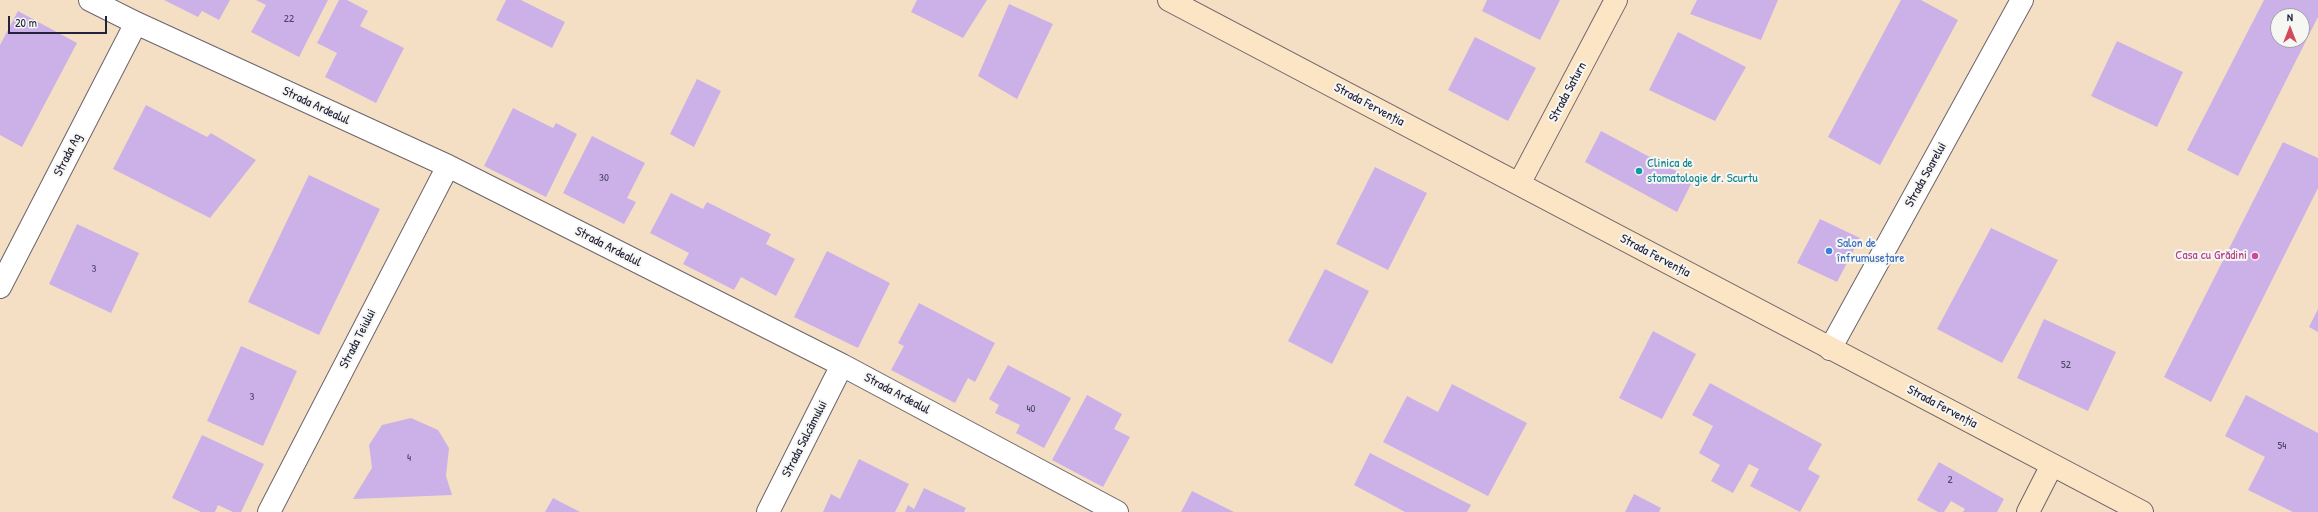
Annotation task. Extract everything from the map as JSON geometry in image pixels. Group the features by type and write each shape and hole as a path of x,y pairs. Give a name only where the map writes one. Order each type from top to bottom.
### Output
{"street":[{"name":"Strada Ardealul","path":"90,0 136,24 448,166 842,365 1117,512"},
{"name":"Strada Fervenția","path":"1168,0 2142,512"},
{"name":"Strada Saturn","path":"1519,184 1616,0"},
{"name":"Strada Soarelui","path":"1830,349 2022,0"},
{"name":"Strada Ag","path":"0,287 136,24"},
{"name":"Strada Teiului","path":"269,512 448,166"},
{"name":"Strada Salcâmului","path":"768,512 842,365"},
{"path":"2028,512 2052,465"}],"building":[{"path":"164,0 230,0 219,20 202,11 198,17"},
{"path":"256,0 328,0 299,57 251,32 266,5"},
{"path":"339,0 347,0 368,11 360,26 404,48 376,103 325,77 337,53 317,43"},
{"path":"506,0 521,0 565,22 552,48 496,20"},
{"path":"917,0 987,0 963,38 911,12"},
{"path":"1487,0 1560,0 1540,40 1482,11"},
{"path":"1697,0 1778,0 1761,40 1690,14"},
{"path":"1901,0 1921,0 1958,20 1880,165 1828,137"},
{"path":"2264,0 2318,0 2318,17 2310,33 2310,8 2270,8 2270,48 2302,48 2238,176 2187,150"},
{"path":"1009,4 1053,24 1017,99 978,76"},
{"path":"18,11 77,43 22,147 0,135 0,45"},
{"path":"1678,32 1746,67 1715,121 1649,90"},
{"path":"1475,37 1536,68 1508,121 1448,90"},
{"path":"2117,41 2183,72 2157,127 2091,96"},
{"path":"697,79 721,91 694,147 670,134"},
{"path":"146,105 207,137 211,133 256,160 210,218 113,169"},
{"path":"513,108 553,128 556,123 577,134 546,197 484,166"},
{"name":"Clinica de stomatologie dr. Scurtu","path":"1601,131 1693,180 1677,212 1585,162"},
{"path":"592,136 645,163 627,198 636,202 624,224 563,193"},
{"name":"Casa cu Grădini","path":"2283,142 2318,158 2318,188 2211,402 2164,377"},
{"path":"1375,167 1427,193 1388,270 1336,244"},
{"path":"309,175 380,209 319,335 248,302"},
{"path":"671,193 703,209 707,202 771,234 766,244 795,259 776,296 741,277 734,290 683,264 689,253 650,233"},
{"name":"Salon de înfrumusețare","path":"1820,219 1860,238 1837,282 1797,263"},
{"path":"77,224 139,253 111,313 49,284"},
{"path":"1991,228 2058,260 2002,363 1937,329"},
{"path":"827,251 890,283 858,348 794,317"},
{"path":"1325,269 1369,291 1332,364 1288,341"},
{"path":"919,303 995,343 975,382 968,378 955,403 891,370 904,346 898,343"},
{"path":"2318,309 2318,332 2309,327"},
{"path":"2044,319 2116,352 2088,411 2017,378"},
{"path":"1653,331 1696,354 1662,419 1619,398"},
{"path":"241,346 297,371 263,446 207,421"},
{"path":"1008,365 1071,398 1044,448 1016,433 1020,425 995,413 999,405 989,399"},
{"path":"1710,383 1822,444 1808,469 1820,476 1800,512 1750,486 1759,469 1749,464 1733,493 1711,481 1720,465 1699,453 1713,426 1692,415"},
{"path":"1452,384 1527,423 1488,496 1383,442 1407,396 1438,412"},
{"path":"1087,395 1122,414 1114,429 1130,437 1103,487 1052,460"},
{"path":"2246,395 2318,433 2318,512 2293,512 2248,490 2265,457 2225,436"},
{"path":"411,418 438,430 449,448 446,476 452,495 353,499 372,468 369,445 382,425"},
{"path":"202,435 264,464 241,512 233,512 218,505 215,512 201,512 172,498"},
{"path":"1370,453 1471,505 1467,512 1405,512 1354,485"},
{"path":"859,459 909,484 895,512 823,512 831,494 840,499"},
{"path":"1939,462 2004,499 1997,512 1963,512 1965,509 1951,501 1944,512 1938,512 1917,500"},
{"path":"924,488 966,508 964,512 905,512 908,505 914,509"},
{"path":"1192,491 1234,512 1181,512"},
{"path":"1634,494 1661,508 1659,512 1625,512"},
{"path":"553,498 580,512 545,512"}],"place":[{"name":"Clinica de stomatologie dr. Scurtu","path":"1639,171"},
{"name":"Salon de înfrumusețare","path":"1829,251"},
{"name":"Casa cu Grădini","path":"2255,256"}]}
